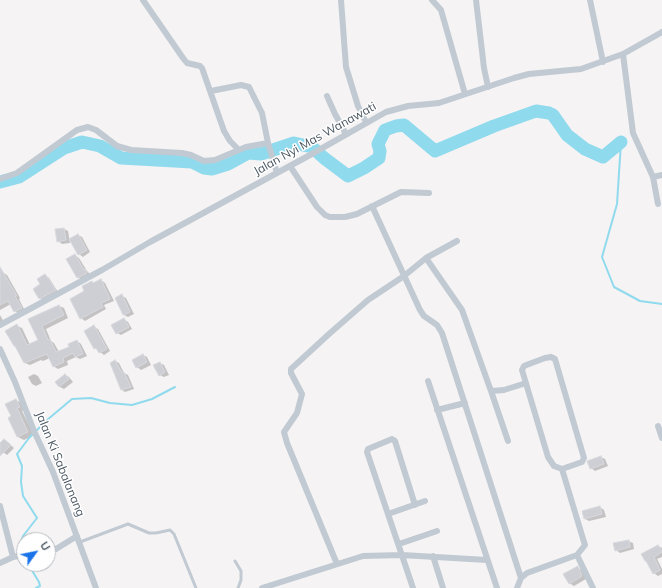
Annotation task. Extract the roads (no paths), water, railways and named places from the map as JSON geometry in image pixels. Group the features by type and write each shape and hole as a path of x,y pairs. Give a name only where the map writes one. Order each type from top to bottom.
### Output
{"street":[{"path":"143,0 187,63 200,66 202,68 224,130 230,141 239,150"},
{"path":"341,0 346,68 358,106 366,122"},
{"path":"432,0 441,10 465,94"},
{"path":"476,0 483,62 488,87"},
{"path":"590,0 603,62"},
{"name":"Jalan Nyi Mas Wanawati","path":"0,325 310,155 366,122 394,109 438,103 529,74 581,70 623,54 662,32"},
{"path":"623,54 633,133 653,177 658,204"},
{"path":"211,91 241,85 250,87 262,113 277,173"},
{"path":"327,96 346,134"},
{"path":"0,179 17,173 77,130 88,127 96,130 117,146 131,150 182,153 204,162 215,160 253,145 269,145"},
{"path":"290,166 309,196 325,215 333,217 357,214 401,192 429,193"},
{"path":"653,177 662,175"},
{"path":"372,206 420,310 424,316 437,325 442,333 521,578"},
{"path":"337,564 287,443 284,432 297,413 302,394 291,373 291,369 368,300 404,276 426,258 457,241"},
{"path":"426,258 462,310 508,441"},
{"name":"Jalan Ki Sabalanang","path":"1,352 53,472 96,588"},
{"path":"552,357 554,359 584,458 582,462 562,469 554,466 548,457 522,370 524,366 552,357"},
{"path":"428,381 496,588"},
{"path":"491,391 504,390 526,383"},
{"path":"437,410 465,403"},
{"path":"658,426 662,438"},
{"path":"412,588 399,544 367,451 369,449 392,439 395,441 416,505"},
{"path":"517,588 521,578 527,573 577,555 585,545 562,469"},
{"path":"388,514 426,501"},
{"path":"0,506 16,548"},
{"path":"399,544 437,531"},
{"path":"56,549 78,539"},
{"path":"262,588 362,556 402,555 487,560"},
{"path":"577,555 593,588"},
{"path":"433,556 443,588"},
{"path":"0,563 16,557"}],"lane":[{"path":"78,539 128,524 149,533 170,530 174,534 196,588"},
{"path":"234,561 241,571 242,580 238,588"}],"waterway":[{"path":"0,182 19,177 64,148 82,142 100,146 121,158 192,162 204,168 212,169 228,164 248,153 261,154 294,143 312,147 348,176 379,158 380,151 378,144 385,130 396,126 404,125 435,151 494,126 536,111 553,115 567,135 585,149 603,157 621,142"},
{"path":"621,142 617,204 602,257 614,287 640,301 662,304"},
{"path":"26,532 37,518 23,496 21,482 22,466 17,454 29,438 47,420 72,399 91,398 110,403 132,405 152,399 175,387"},
{"path":"33,572 40,586 36,588"}]}
